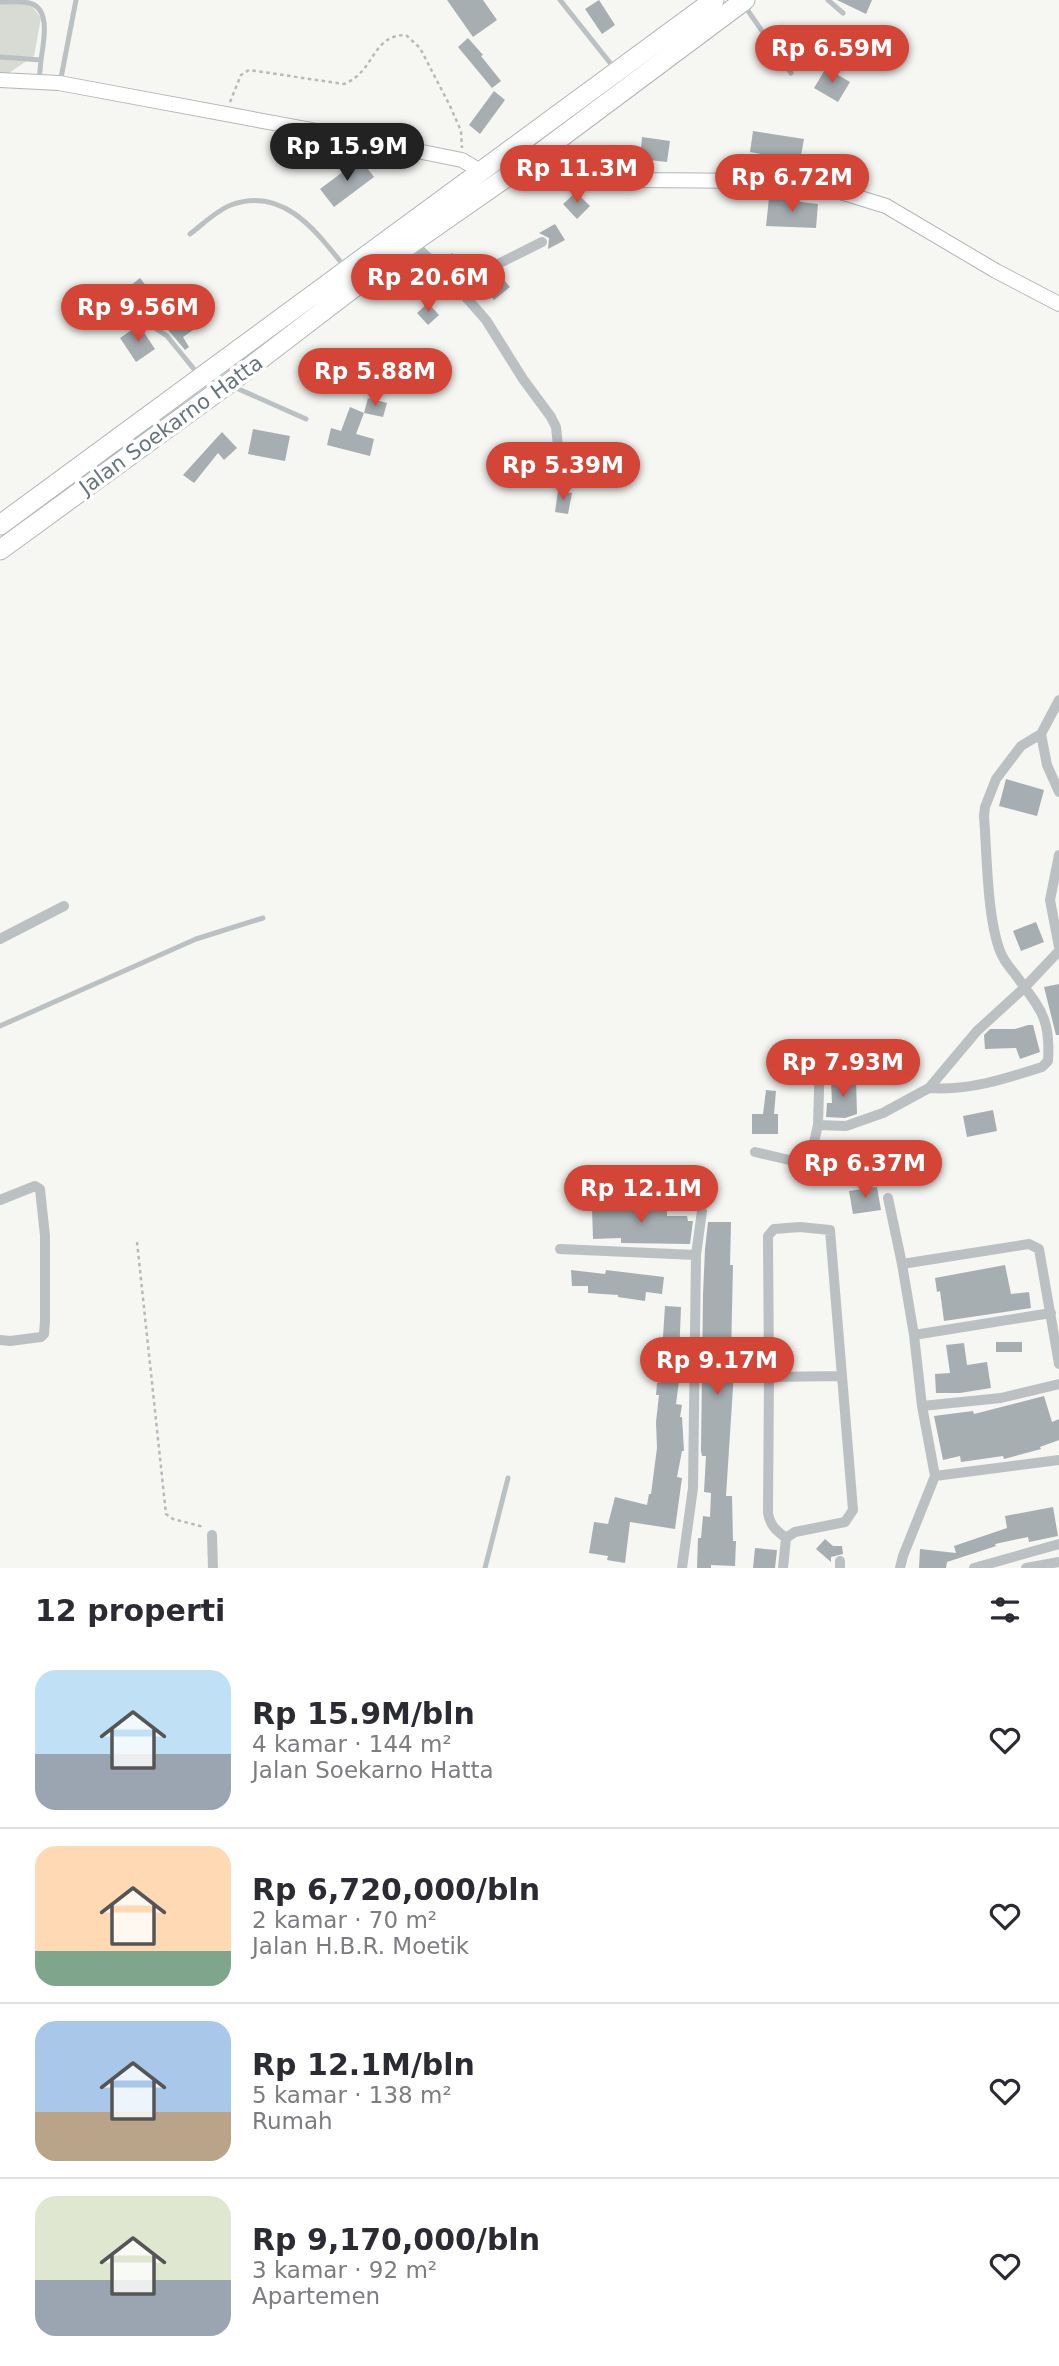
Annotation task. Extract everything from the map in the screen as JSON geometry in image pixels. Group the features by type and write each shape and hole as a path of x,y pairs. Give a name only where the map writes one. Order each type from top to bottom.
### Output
{"highway":[{"name":"Jalan Soekarno Hatta","path":"0,525 715,0"},
{"name":"Jalan Soekarno Hatta","path":"0,550 228,384 412,243 528,162 744,1"}],"street":[{"path":"0,80 60,83 463,160 482,172"},
{"path":"528,162 635,180 763,181 834,190 886,206 996,271 1059,304"},
{"path":"460,290 486,270 542,242"},
{"path":"412,243 486,320 555,423 558,455 565,476"},
{"path":"929,1088 950,1089 987,1083 1042,1067 1048,1062 1054,1042 1040,1006 1024,988 1000,951 993,915 984,816 996,779 1014,753 1041,734 1059,699"},
{"path":"1041,734 1047,765 1059,792"},
{"path":"818,1125 846,1126 883,1112 929,1088 978,1031 1024,988 1059,949 1049,900 1059,855"},
{"path":"0,939 64,906"},
{"path":"755,1152 798,1162 803,1161 810,1153 818,1125 820,1056"},
{"path":"0,1200 35,1186 40,1189 45,1236 46,1321 41,1337 0,1340"},
{"path":"888,1198 902,1264 935,1476 900,1568"},
{"path":"682,1568 693,1488 696,1255 702,1211"},
{"path":"800,1227 830,1230 853,1510 845,1522 795,1532 786,1538 769,1522 768,1513 768,1236 774,1229 800,1227"},
{"path":"902,1264 1034,1245 1039,1250 1059,1364"},
{"path":"560,1249 696,1255"},
{"path":"914,1335 1051,1314"},
{"path":"769,1377 842,1376"},
{"path":"922,1406 1001,1398 1059,1384"},
{"path":"935,1476 1059,1460"},
{"path":"212,1535 213,1568"},
{"path":"783,1568 786,1538"},
{"path":"974,1568 1059,1544"},
{"path":"1026,1568 1059,1562"}],"lane":[{"path":"60,83 76,0"},
{"path":"560,0 618,73"},
{"path":"828,0 843,13"},
{"path":"744,1 791,73"},
{"path":"0,2 30,3 41,10 43,38 38,81"},
{"path":"0,57 41,60"},
{"path":"190,234 229,206 264,201 292,212 311,225 348,271"},
{"path":"155,328 166,336 201,378"},
{"path":"228,384 306,419"},
{"path":"0,1026 196,939 263,918"},
{"path":"485,1568 508,1478"}],"path":[{"path":"225,115 244,72 249,70 344,84 369,64 383,41 395,35 407,35 421,48 461,131 463,160"},
{"path":"137,1242 166,1514 173,1519 200,1524 212,1535"}],"shaded area":[{"path":"0,0 27,0 41,18 34,56 0,79"}],"building":[{"path":"447,0 483,0 497,20 473,37"},
{"path":"599,0 615,25 602,34 585,9"},
{"path":"837,0 872,0 866,14"},
{"path":"468,38 501,81 492,88 458,47"},
{"path":"863,47 897,49 896,65 862,63"},
{"path":"826,68 850,82 838,102 814,88"},
{"path":"494,91 505,100 480,134 469,125"},
{"path":"753,131 804,139 800,161 750,152"},
{"path":"642,137 670,141 667,162 640,159"},
{"path":"360,159 374,177 334,207 320,189"},
{"path":"576,192 590,206 577,219 563,204"},
{"path":"769,198 818,204 816,228 766,226"},
{"path":"555,224 565,240 548,249 549,238 539,233"},
{"path":"452,253 462,265 453,271 443,260"},
{"path":"498,273 510,287 494,300 481,284"},
{"path":"140,278 158,301 160,299 175,324 198,308 206,321 183,337 189,347 185,350 159,319 149,325 125,290"},
{"path":"428,303 439,315 428,325 417,313"},
{"path":"139,325 155,349 136,362 120,338"},
{"path":"346,361 364,365 359,386 342,381"},
{"path":"391,371 409,375 406,393 387,390"},
{"path":"368,398 387,403 383,417 364,413"},
{"path":"350,407 364,413 356,434 374,439 370,456 327,445 331,428 341,431"},
{"path":"253,429 290,436 285,461 248,454"},
{"path":"222,432 237,448 224,460 218,453 194,483 183,475"},
{"path":"558,491 572,493 568,514 555,512"},
{"path":"1006,779 1044,790 1037,816 999,806"},
{"path":"1036,922 1044,942 1021,951 1013,931"},
{"path":"1059,984 1059,1035 1056,1035 1044,987"},
{"path":"1033,1025 1040,1052 1020,1059 1016,1048 985,1049 984,1035 990,1029 1015,1029"},
{"path":"856,1079 857,1114 845,1118 826,1117 827,1103 832,1103 831,1081"},
{"path":"766,1090 776,1091 774,1114 778,1114 778,1134 752,1134 752,1114 763,1114"},
{"path":"993,1110 997,1131 967,1137 963,1116"},
{"path":"877,1187 881,1210 853,1214 849,1191"},
{"path":"592,1208 667,1208 667,1216 687,1216 688,1221 693,1221 690,1244 621,1243 621,1238 593,1239"},
{"path":"708,1222 731,1222 731,1355 735,1356 726,1496 732,1496 733,1541 736,1541 735,1566 711,1565 711,1568 697,1568 698,1538 701,1538 703,1516 710,1517 711,1493 704,1492 706,1456 702,1456 701,1451 703,1295"},
{"path":"1005,1265 1011,1294 1029,1292 1031,1308 944,1321 940,1291 937,1292 935,1278"},
{"path":"571,1270 605,1274 606,1270 664,1277 662,1294 646,1292 645,1301 618,1295 588,1293 588,1286 572,1286"},
{"path":"665,1306 681,1307 679,1358 682,1358 676,1404 682,1405 680,1417 684,1451 677,1477 682,1478 675,1529 630,1522 625,1563 607,1560 608,1556 589,1553 594,1522 608,1524 615,1497 647,1505 651,1494 657,1448 659,1395 656,1395 657,1383 660,1383"},
{"path":"996,1342 1022,1342 1022,1352 996,1352"},
{"path":"964,1343 967,1365 987,1362 991,1388 960,1393 936,1393 935,1374 950,1373 946,1345"},
{"path":"1044,1396 1052,1422 1059,1419 1059,1440 1040,1447 1041,1449 1004,1459 1003,1456 961,1462 960,1456 943,1460 934,1416 973,1411 974,1414"},
{"path":"1053,1507 1058,1536 1029,1542 1028,1537 995,1544 996,1546 947,1562 946,1568 919,1568 920,1549 956,1553 954,1546 1007,1528 1005,1516"},
{"path":"825,1539 833,1546 842,1546 843,1554 831,1557 831,1562 816,1549"},
{"path":"755,1548 777,1550 775,1568 753,1568"}]}
